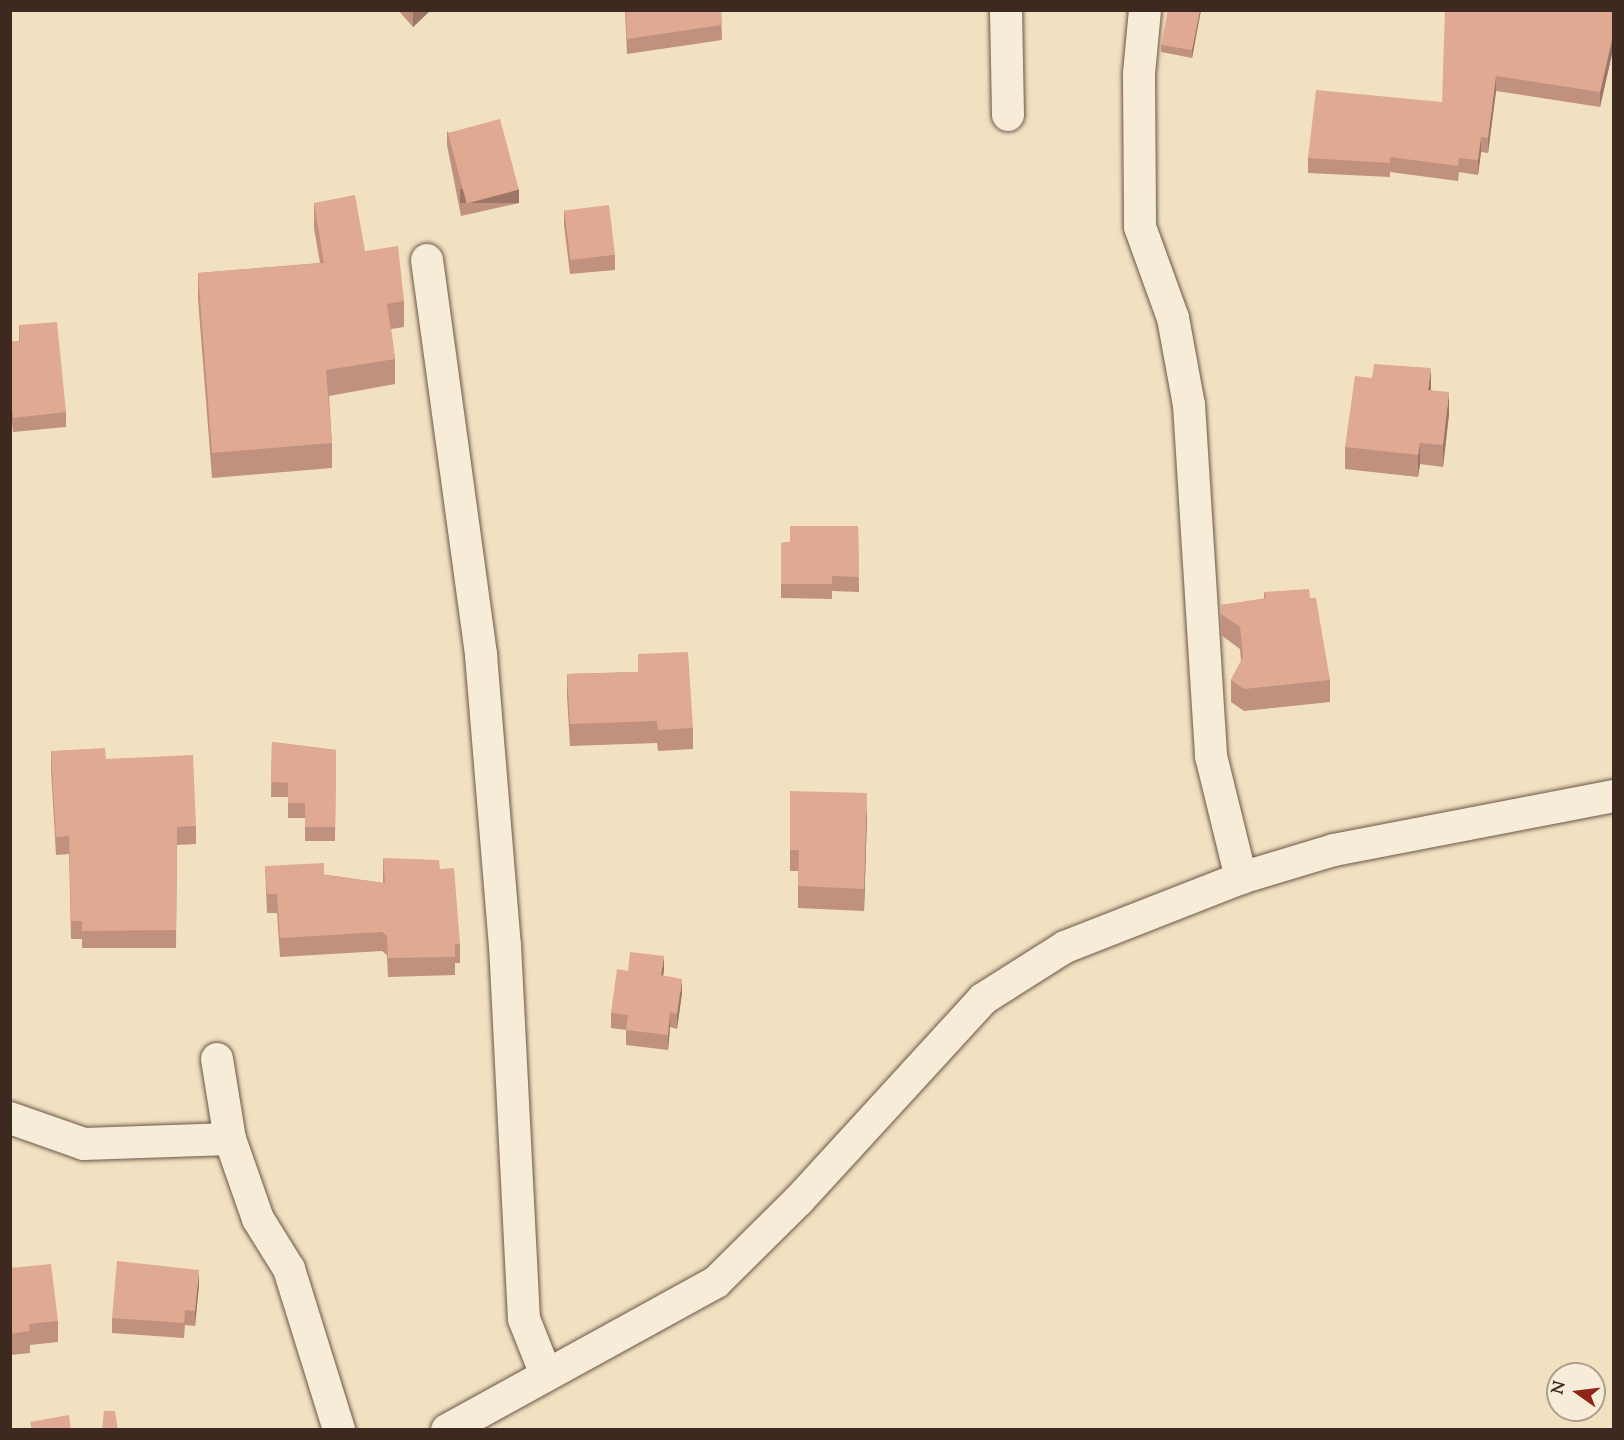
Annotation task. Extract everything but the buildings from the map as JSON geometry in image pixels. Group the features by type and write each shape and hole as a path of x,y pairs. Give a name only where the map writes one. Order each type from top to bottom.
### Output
{"street":[{"path":"1006,10 1008,115"},
{"path":"1145,10 1139,74 1140,228 1173,318 1189,405 1211,756 1241,878"},
{"path":"427,260 481,655 505,945 524,1319 545,1372"},
{"path":"447,1430 545,1372 716,1282 799,1200 983,999 1065,946 1241,878 1334,850 1614,796"},
{"path":"217,1059 230,1139 258,1219 289,1269 339,1430"},
{"path":"10,1118 84,1144 230,1139"}]}
